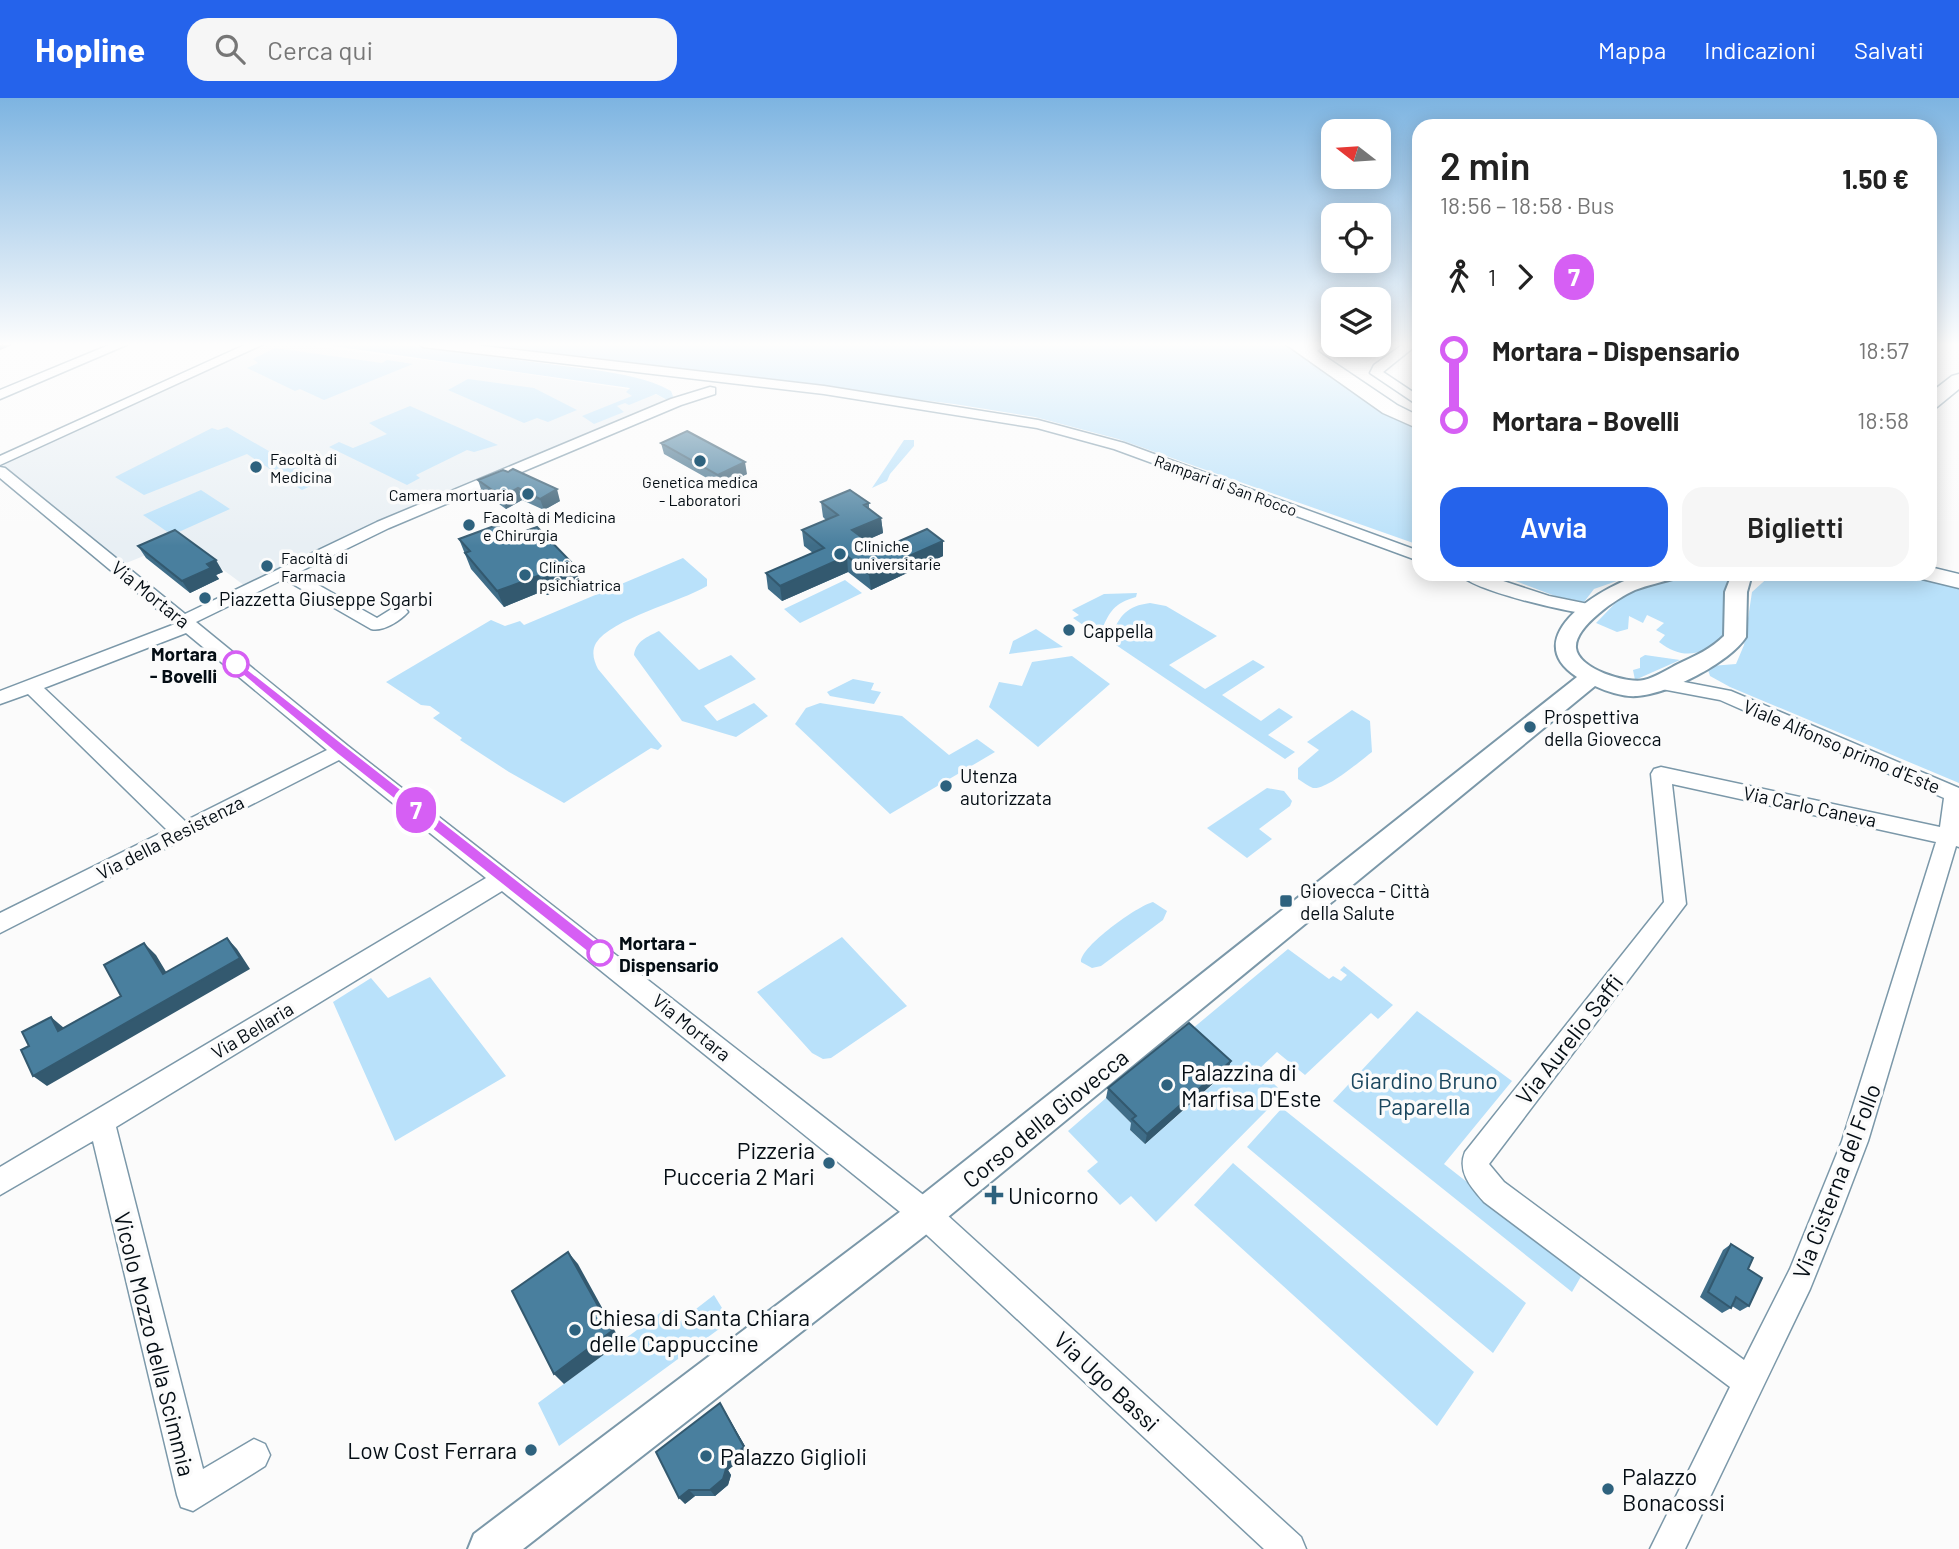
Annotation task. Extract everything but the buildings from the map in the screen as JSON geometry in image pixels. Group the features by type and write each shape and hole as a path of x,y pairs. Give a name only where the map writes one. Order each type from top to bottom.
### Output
{"main road":[{"path":"1394,411 1412,420"},
{"path":"1937,576 1959,581"}],"street":[{"path":"0,461 111,411"},
{"path":"0,698 187,623 248,589 383,525 655,411"},
{"name":"Rampari di San Rocco","path":"966,411 1083,435 1412,553"},
{"name":"Via Mortara","path":"0,471 341,751 925,1214"},
{"path":"283,572 377,625 399,612"},
{"path":"1484,581 1517,594 1548,611 1571,632"},
{"path":"1646,581 1625,587 1592,610 1571,632 1565,643 1567,655 1577,666 1618,686 1633,688 1658,683 1698,663 1722,650 1735,636 1740,581"},
{"path":"1517,594 1592,610"},
{"path":"1698,663 1704,680 1724,695"},
{"name":"Corso della Giovecca","path":"489,1549 925,1214 1593,676"},
{"path":"1658,683 1724,695"},
{"path":"31,685 181,831"},
{"name":"Viale Alfonso primo d'Este","path":"1724,695 1957,795"},
{"name":"Via della Resistenza","path":"1,923 341,751"},
{"name":"Via Carlo Caneva","path":"1661,774 1954,837"},
{"name":"Via Aurelio Saffi","path":"1661,774 1675,904 1479,1152 1475,1168 1483,1183 1494,1192 1750,1383"},
{"name":"Via Cisterna del Follo","path":"1667,1549 1800,1279 1855,1141 1954,837 1957,795"},
{"name":"Via Bellaria","path":"0,1182 503,879"},
{"name":"Vicolo Mozzo della Scimmia","path":"101,1121 192,1495 254,1455"},
{"name":"Via Ugo Bassi","path":"925,1214 1289,1549"}],"shaded area":[{"name":"Facoltà di Medicina","path":"115,411 647,411 245,586 183,540 119,566 0,471 0,463"}],"green space":[{"path":"399,411 421,411 498,445 474,452 467,450 416,475 420,478 407,485 329,447 339,442 353,448 387,434 369,423"},
{"path":"496,411 575,411 548,422 537,418 524,423"},
{"path":"595,411 624,412 594,424 582,416"},
{"path":"996,411 1390,411 1412,423 1412,543 1118,439 1035,417"},
{"path":"227,427 321,481 302,490 247,454 144,495 115,477 212,428 218,430"},
{"path":"904,440 914,440 914,446 887,481 872,488"},
{"path":"201,490 230,509 172,535 143,515"},
{"path":"683,558 707,579 707,586 616,626 604,634 594,650 598,669 662,746 658,750 651,748 564,803 460,740 462,738 433,718 440,713 430,706 421,705 386,682 491,620 505,626 520,621 524,625"},
{"path":"845,580 862,593 800,623 784,609"},
{"path":"1515,581 1617,581 1594,589 1584,602 1555,596"},
{"path":"1659,581 1735,581 1724,637 1700,652 1692,653 1676,651 1659,642 1665,635 1656,630 1664,623 1647,615 1643,623 1629,616 1628,629 1617,632 1596,623 1627,591"},
{"path":"1764,581 1937,581 1959,587 1959,783 1730,687 1710,676 1708,670 1711,666 1736,664 1744,645 1752,592"},
{"path":"1137,593 1136,597 1113,609 1101,632 1096,634 1073,618 1079,615 1072,610 1104,594"},
{"path":"1150,603 1166,606 1217,636 1169,665 1205,689 1253,660 1265,667 1222,695 1261,721 1279,708 1293,717 1268,735 1295,752 1285,759 1116,645 1111,636 1121,617 1135,606"},
{"path":"1036,629 1063,647 1009,654 1013,641"},
{"path":"659,631 699,670 731,655 756,679 704,706 717,721 754,703 768,716 736,737 682,721 634,655 640,643"},
{"path":"1645,655 1680,660 1635,680 1633,670 1640,668 1640,658"},
{"path":"1072,656 1110,684 1038,747 989,707 999,682 1022,686 1032,662"},
{"path":"853,679 874,683 871,690 881,692 874,704 830,696 827,692"},
{"path":"820,703 902,716 949,755 977,739 995,752 890,814 795,724 806,708"},
{"path":"1352,710 1370,721 1372,752 1343,774 1319,787 1313,788 1298,779 1298,768 1319,750 1307,742"},
{"path":"1267,788 1284,791 1292,801 1290,806 1259,829 1272,839 1247,858 1207,828"},
{"path":"1153,902 1167,911 1163,920 1101,966 1092,968 1081,962 1083,955 1099,937 1135,911"},
{"path":"842,937 907,1006 831,1058 823,1059 812,1053 757,992"},
{"path":"1288,949 1329,979 1333,976 1341,981 1347,975 1340,970 1344,966 1393,1005 1378,1019 1371,1013 1305,1075 1277,1052 1258,1070 1284,1093 1156,1222 1131,1196 1120,1205 1087,1171 1098,1162 1068,1131 1106,1098 1134,1126 1130,1130 1145,1144 1227,1072 1186,1034"},
{"path":"430,977 506,1076 395,1141 333,1002 371,978 388,998"},
{"name":"Giardino Bruno Paparella","path":"1417,1011 1512,1081 1444,1164 1583,1273 1572,1292 1333,1101"},
{"path":"1282,1108 1526,1303 1493,1353 1247,1147"},
{"path":"1233,1163 1474,1372 1437,1426 1194,1205"},
{"path":"714,1295 730,1321 559,1446 538,1403 664,1310 674,1326"}],"bus line":[{"name":"7","path":"236,664 341,751 600,953"}],"place":[{"name":"Genetica medica - Laboratori","path":"700,461"},
{"name":"Facoltà di Medicina","path":"256,467"},
{"name":"Camera mortuaria","path":"528,494"},
{"name":"Facoltà di Medicina e Chirurgia","path":"469,525"},
{"name":"Cliniche universitarie","path":"840,554"},
{"name":"Facoltà di Farmacia","path":"267,566"},
{"name":"Clinica psichiatrica","path":"525,575"},
{"name":"Piazzetta Giuseppe Sgarbi","path":"205,598"},
{"name":"Cappella","path":"1069,630"},
{"name":"Mortara - Bovelli","path":"236,664"},
{"name":"Prospettiva della Giovecca","path":"1530,727"},
{"name":"Utenza autorizzata","path":"946,786"},
{"name":"Giovecca - Città della Salute","path":"1286,901"},
{"name":"Mortara - Dispensario","path":"600,953"},
{"name":"Palazzina di Marfisa D'Este","path":"1167,1085"},
{"name":"Pizzeria Pucceria 2 Mari","path":"829,1163"},
{"name":"Unicorno","path":"994,1195"},
{"name":"Chiesa di Santa Chiara delle Cappuccine","path":"575,1330"},
{"name":"Low Cost Ferrara","path":"531,1450"},
{"name":"Palazzo Giglioli","path":"706,1456"},
{"name":"Palazzo Bonacossi","path":"1608,1489"}]}
